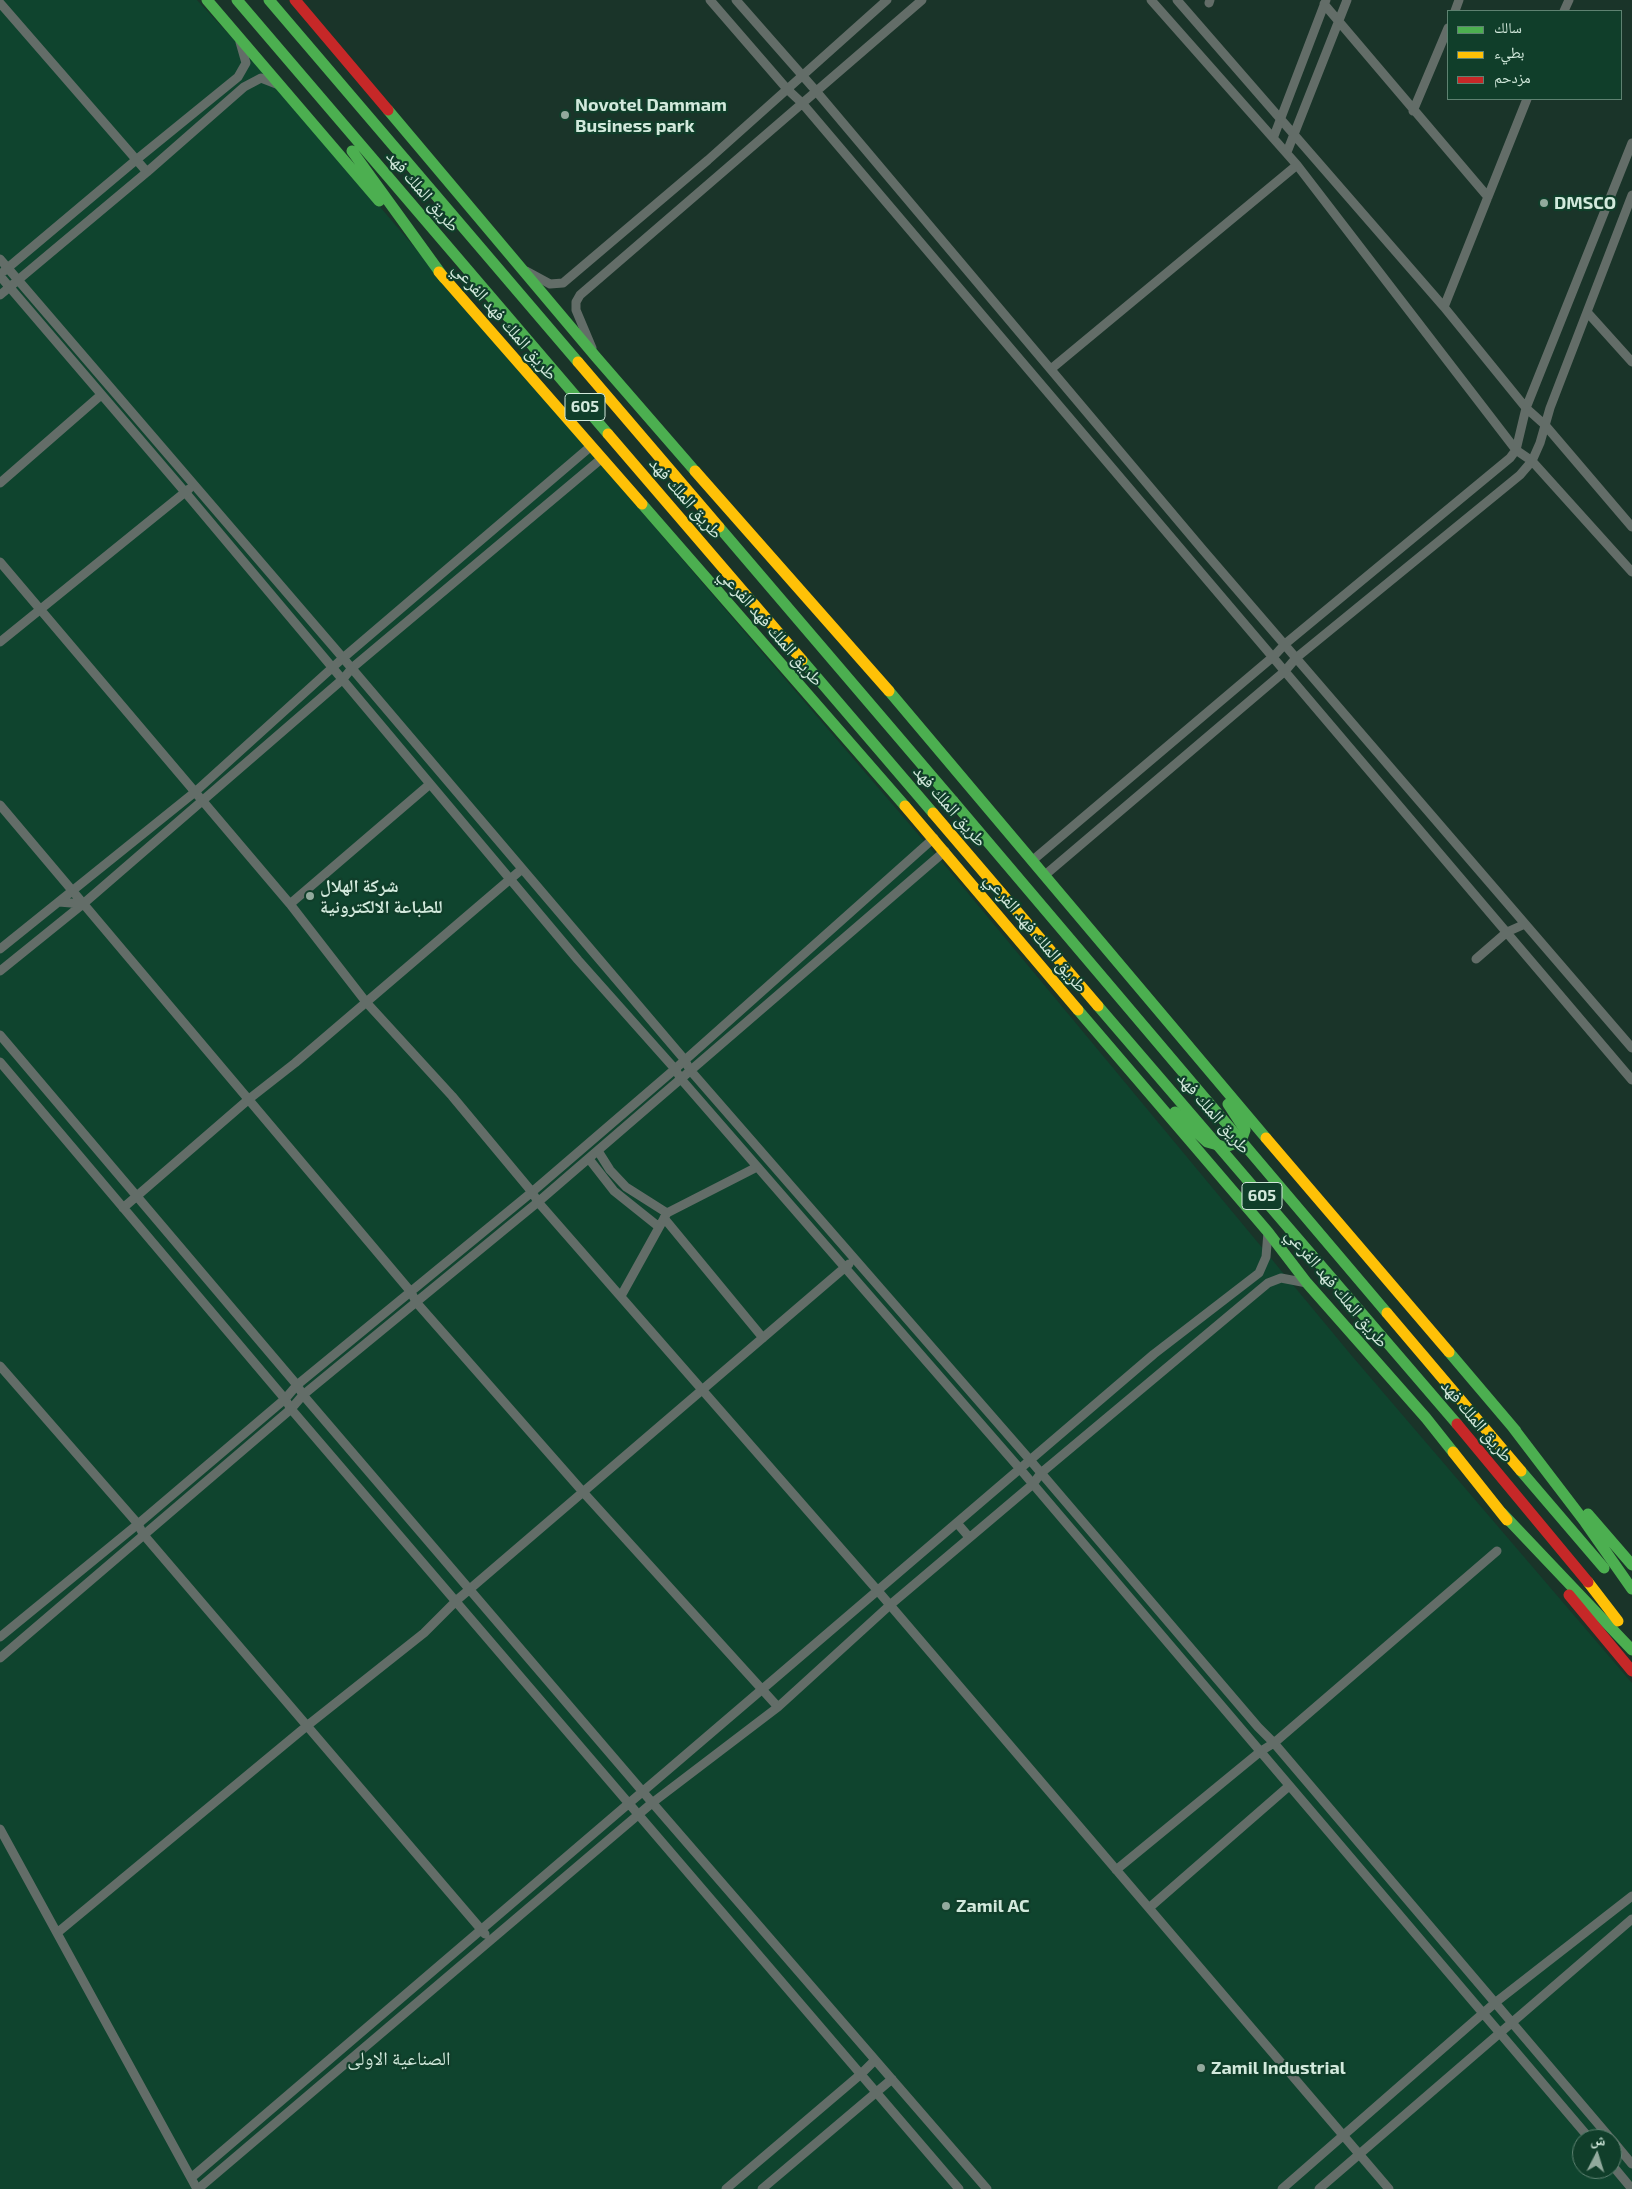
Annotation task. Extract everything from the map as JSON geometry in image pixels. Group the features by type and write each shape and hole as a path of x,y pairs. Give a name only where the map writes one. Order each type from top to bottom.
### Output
{"main road":[{"name":"طريق الملك فهد الفرعي","path":"207,0 600,459 934,838 1099,1036 1268,1232 1307,1283 1426,1418 1632,1671"},
{"name":"طريق الملك فهد","path":"237,0 1452,1418 1632,1638"},
{"name":"طريق الملك فهد","path":"269,0 953,801 1632,1601"},
{"path":"295,0 596,357 929,737 1034,860 1045,876 1174,1030 1632,1565"},
{"path":"280,52 444,278"},
{"path":"1099,1036 1207,1142 1225,1147 1234,1145 1241,1141 1244,1136 1245,1130 1241,1122 1174,1030"},
{"path":"1511,1424 1585,1522 1632,1589"},
{"path":"1502,1513 1632,1650"}],"street":[{"path":"710,0 787,89 802,103 1274,656 1632,1080"},
{"path":"736,0 816,91 1203,550 1632,1048"},
{"path":"524,270 550,284 563,283 708,160 886,0"},
{"path":"596,357 576,310 576,302 580,295 922,0"},
{"path":"1150,0 1274,136 1516,450 1532,460 1632,572"},
{"path":"1177,0 1279,120 1444,307 1526,408 1545,424 1632,528"},
{"path":"1287,152 1346,0"},
{"path":"1274,136 1325,2"},
{"path":"1325,2 1414,111 1488,197"},
{"path":"0,3 147,172"},
{"path":"1414,111 1447,30"},
{"path":"3,273 136,160 238,77 246,63 237,35"},
{"path":"0,295 147,172 244,87 261,78 279,85"},
{"path":"1444,307 1527,100"},
{"path":"1034,860 1274,656 1285,644 1510,458 1516,450 1526,408 1632,143"},
{"path":"1051,369 1297,165"},
{"path":"1045,876 1285,671 1296,658 1520,476 1532,460 1632,195"},
{"path":"0,259 3,273 10,286 100,395 185,492 343,679 510,880 1021,1470 1581,2129"},
{"path":"3,273 18,280 195,485 684,1060 690,1070 1030,1460 1258,1727 1274,1743 1603,2129"},
{"path":"1587,312 1632,362"},
{"path":"0,484 100,395"},
{"path":"0,949 196,792 343,658 590,447"},
{"path":"0,971 83,904 343,679 352,668 600,459"},
{"path":"0,642 195,485"},
{"path":"473,548 482,559"},
{"path":"0,562 290,904 366,1002 452,1096 532,1192 538,1202 704,1389 1389,2189"},
{"path":"290,904 430,784"},
{"path":"185,800 202,800"},
{"path":"0,805 411,1292 416,1302 778,1707"},
{"path":"0,1637 138,1524 285,1398 297,1385 532,1192 675,1069 934,838"},
{"path":"0,1658 290,1409 303,1395 598,1151 944,850"},
{"path":"123,1208 522,869"},
{"path":"59,902 83,904"},
{"path":"1476,959 1507,932 1525,924"},
{"path":"799,958 808,968"},
{"path":"0,1035 297,1385 303,1395 652,1803 987,2189"},
{"path":"0,1062 285,1398 290,1409 457,1600 959,2189"},
{"path":"598,1151 610,1170 626,1187 665,1215 764,1338"},
{"path":"589,1158 614,1191 659,1226"},
{"path":"620,1296 665,1215 757,1167"},
{"path":"191,2178 1021,1470 1030,1460 1154,1354 1259,1273 1266,1257 1268,1232"},
{"path":"57,1933 308,1725 424,1633 457,1600 764,1338 854,1258"},
{"path":"0,1829 197,2189 652,1803 778,1707 890,1605 1033,1484 1041,1473 1165,1367 1268,1283 1281,1278 1307,1283"},
{"path":"1154,1354 1165,1367"},
{"path":"0,1366 138,1524 144,1534 490,1940"},
{"path":"957,1523 969,1537"},
{"path":"1116,1870 1261,1751 1274,1743 1497,1551"},
{"path":"1149,1908 1288,1786"},
{"path":"1282,2189 1496,2002 1632,1896"},
{"path":"1318,2189 1632,1920"},
{"path":"726,2189 875,2060"},
{"path":"762,2189 892,2079"},
{"path":"1622,2152 1632,2164"},
{"path":"1622,2177 1632,2189"}],"shaded area":[{"path":"0,0 197,0 266,74 948,869 1352,1356 1632,1683 1632,2189 0,2189"}],"traffic: fast":[{"path":"207,0 379,201"},
{"path":"237,0 608,434"},
{"path":"269,0 578,362"},
{"path":"388,110 596,357 695,471"},
{"path":"352,151 444,278"},
{"path":"642,504 905,806"},
{"path":"719,527 953,801"},
{"path":"802,660 933,813"},
{"path":"889,691 1266,1138"},
{"path":"953,801 1387,1313"},
{"path":"1098,1006 1457,1424"},
{"path":"1078,1010 1268,1232 1307,1283 1426,1418 1453,1452"},
{"path":"1175,1112 1207,1142 1225,1147 1241,1141 1245,1130 1228,1104"},
{"path":"1449,1352 1516,1431"},
{"path":"1511,1425 1585,1522 1632,1589"},
{"path":"1521,1471 1604,1568"},
{"path":"1502,1513 1632,1650"},
{"path":"1588,1514 1632,1565"}],"traffic: slow":[{"path":"439,272 642,504"},
{"path":"578,362 719,527"},
{"path":"608,434 802,660"},
{"path":"695,471 889,691"},
{"path":"905,806 1078,1010"},
{"path":"933,813 1098,1006"},
{"path":"1266,1138 1449,1352"},
{"path":"1387,1313 1521,1471"},
{"path":"1453,1452 1507,1520"},
{"path":"1588,1582 1618,1621"}],"traffic: jam":[{"path":"295,0 388,110"},
{"path":"1457,1424 1588,1582"},
{"path":"1569,1595 1632,1671"}],"place":[{"name":"Novotel Dammam Business park","path":"565,115"},
{"name":"DMSCO","path":"1544,203"},
{"name":"شركة الهلال للطباعة الالكترونية","path":"310,896"},
{"name":"Zamil AC","path":"946,1906"},
{"name":"Zamil Industrial","path":"1201,2068"}],"district":[{"name":"الصناعية الاولى","path":"399,2059"}]}
